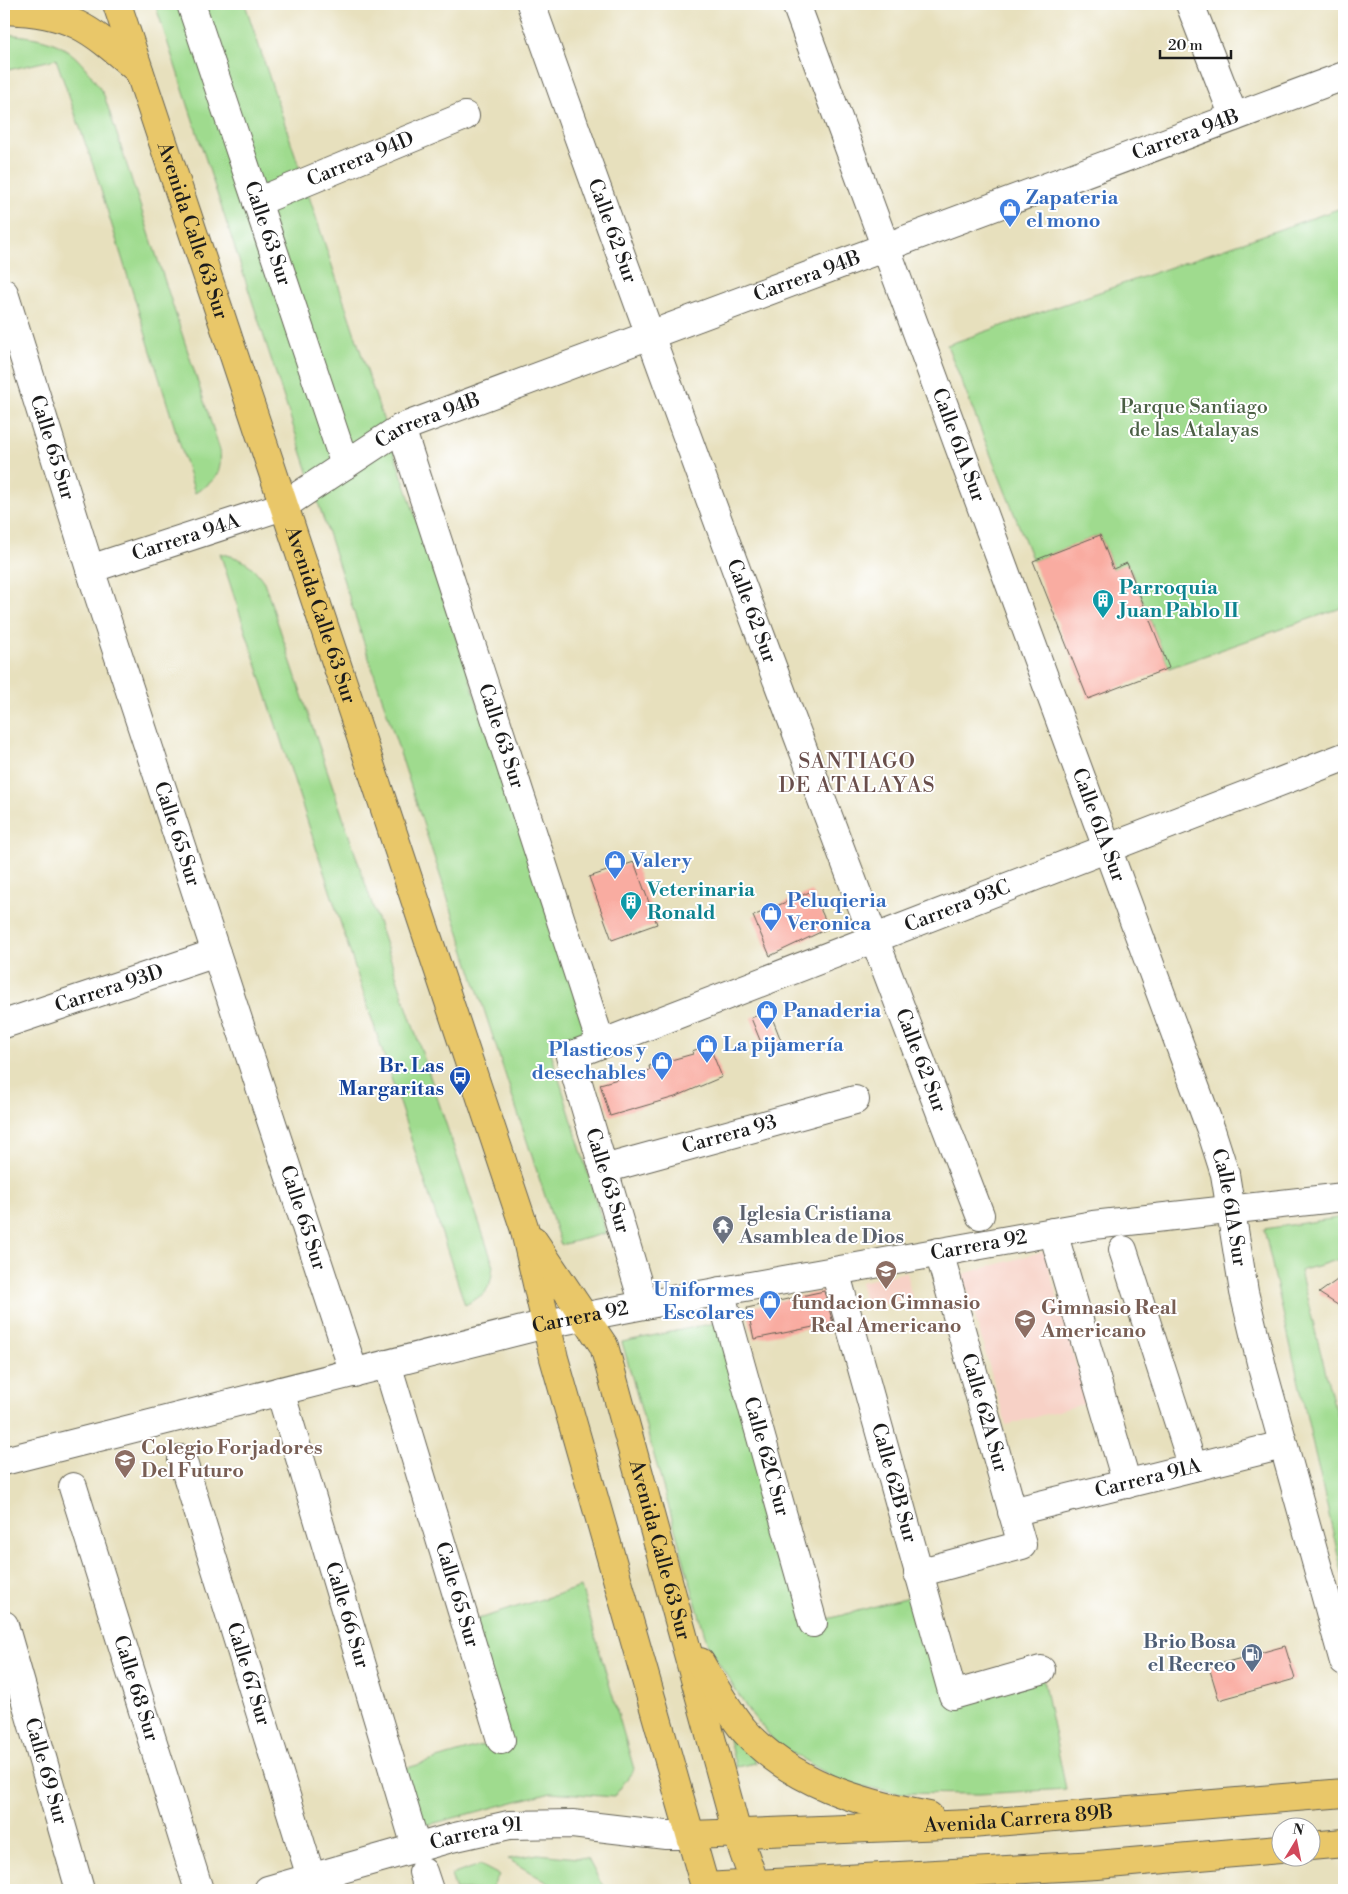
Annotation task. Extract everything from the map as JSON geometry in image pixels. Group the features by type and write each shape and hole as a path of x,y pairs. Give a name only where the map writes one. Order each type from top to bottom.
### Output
{"main road":[{"path":"4,10 34,4"},
{"name":"Avenida Calle 63 Sur","path":"117,4 524,1227 546,1324 706,1889"},
{"path":"4,10 43,13 60,17 83,27 107,43 140,72"},
{"name":"Avenida Calle 63 Sur","path":"524,1227 604,1346 737,1833 756,1887"},
{"path":"681,1630 733,1715 762,1748 785,1766 799,1775 832,1790 862,1800 971,1824"},
{"name":"Avenida Carrera 89B","path":"690,1835 971,1824 1344,1794"},
{"path":"1320,1845 1344,1842"},
{"path":"706,1889 1014,1870 1270,1850"},
{"path":"950,1890 1014,1870"}],"street":[{"name":"Calle 63 Sur","path":"191,4 345,465"},
{"name":"Calle 62 Sur","path":"531,4 649,336 874,939 980,1215"},
{"name":"Calle 61A Sur","path":"796,4 1211,1130 1225,1174 1232,1208 1244,1292 1283,1445 1344,1662"},
{"path":"1190,4 1234,117"},
{"name":"Carrera 94B","path":"283,506 401,428 1344,76"},
{"name":"Carrera 94D","path":"257,202 465,116"},
{"name":"Calle 65 Sur","path":"4,293 90,569 354,1373"},
{"name":"Calle 63 Sur","path":"401,428 601,1044"},
{"name":"Carrera 94A","path":"90,569 283,506"},
{"name":"Carrera 93C","path":"570,1056 1344,756"},
{"name":"Carrera 93D","path":"4,1024 216,953"},
{"name":"Calle 63 Sur","path":"570,1056 644,1305"},
{"name":"Carrera 93","path":"604,1169 855,1100"},
{"name":"Carrera 92","path":"4,1461 546,1324 1093,1225 1344,1197"},
{"path":"1053,1232 1127,1484"},
{"path":"1123,1250 1193,1467"},
{"name":"Calle 62A Sur","path":"918,1573 1022,1544 939,1252"},
{"name":"Calle 62B Sur","path":"834,1271 952,1695 1041,1670"},
{"name":"Calle 62C Sur","path":"720,1291 813,1623"},
{"name":"Calle 65 Sur","path":"387,1364 501,1740"},
{"name":"Calle 66 Sur","path":"280,1391 414,1840"},
{"name":"Carrera 91A","path":"1012,1512 1283,1445"},
{"name":"Calle 67 Sur","path":"182,1459 313,1884"},
{"name":"Calle 68 Sur","path":"73,1487 199,1890"},
{"name":"Calle 69 Sur","path":"4,1625 80,1890"},
{"name":"Carrera 91","path":"268,1890 313,1884 451,1838 509,1825 572,1824 666,1835 690,1835"}],"shaded area":[{"name":"Gimnasio Real Americano","path":"1044,1251 1087,1403 1006,1425 963,1274"},
{"name":"fundacion Gimnasio Real Americano","path":"906,1272 912,1298 866,1308 860,1282"}],"green space":[{"path":"155,4 245,4 588,1035 550,1049 606,1233 561,1245"},
{"path":"4,34 39,39 64,48 84,66 104,95 220,450 219,471 213,480 195,493 95,171 56,59 4,71"},
{"name":"Parque Santiago de las Atalayas","path":"1344,207 1344,607 1169,668 1128,564 1113,569 1100,535 1033,561 947,345"},
{"path":"220,553 245,562 264,582 493,1264 491,1279 487,1289 479,1297 465,1305"},
{"path":"1344,1217 1344,1258 1300,1271 1337,1417 1344,1416 1344,1581 1264,1229"},
{"path":"729,1320 813,1623 924,1593 953,1695 1041,1670 1066,1789 979,1794 896,1793 841,1782 777,1744 748,1710 708,1646 622,1342"},
{"path":"581,1587 634,1769 614,1797 551,1792 420,1827 404,1769 501,1740 465,1623"},
{"path":"722,1714 756,1763 736,1767"},
{"path":"538,1854 588,1859 598,1878 608,1890 560,1890 508,1859"},
{"path":"480,1865 499,1875 490,1890 456,1890 451,1875"}],"building":[{"name":"Parroquia Juan Pablo II","path":"1100,535 1113,569 1127,563 1169,668 1088,699 1033,561"},
{"path":"634,862 657,924 612,940 589,877"},
{"path":"812,891 829,928 770,956 753,916"},
{"name":"Panaderia","path":"769,1010 782,1043 764,1050 751,1018"},
{"path":"709,1045 722,1077 675,1097 610,1116 600,1084 650,1070 649,1066 693,1054 692,1051"},
{"path":"1344,1275 1344,1309 1319,1293"},
{"path":"824,1291 833,1323 754,1339 747,1308"},
{"name":"Brio Bosa el Recreo","path":"1285,1646 1295,1679 1219,1700 1209,1667"}],"place":[{"name":"Zapateria el mono","path":"1010,228"},
{"name":"Parroquia Juan Pablo II","path":"1103,619"},
{"name":"Valery","path":"615,880"},
{"name":"Veterinaria Ronald","path":"631,921"},
{"name":"Peluqieria Veronica","path":"771,932"},
{"name":"Panaderia","path":"767,1030"},
{"name":"La pijamería","path":"707,1064"},
{"name":"Plasticos y desechables","path":"662,1081"},
{"name":"Br. Las Margaritas","path":"460,1096"},
{"name":"Iglesia Cristiana Asamblea de Dios","path":"723,1245"},
{"name":"fundacion Gimnasio Real Americano","path":"886,1290"},
{"name":"Uniformes Escolares","path":"770,1320"},
{"name":"Gimnasio Real Americano","path":"1025,1339"},
{"name":"Colegio Forjadores Del Futuro","path":"125,1479"},
{"name":"Brio Bosa el Recreo","path":"1252,1673"}],"district":[{"name":"SANTIAGO DE ATALAYAS","path":"857,774"}]}
